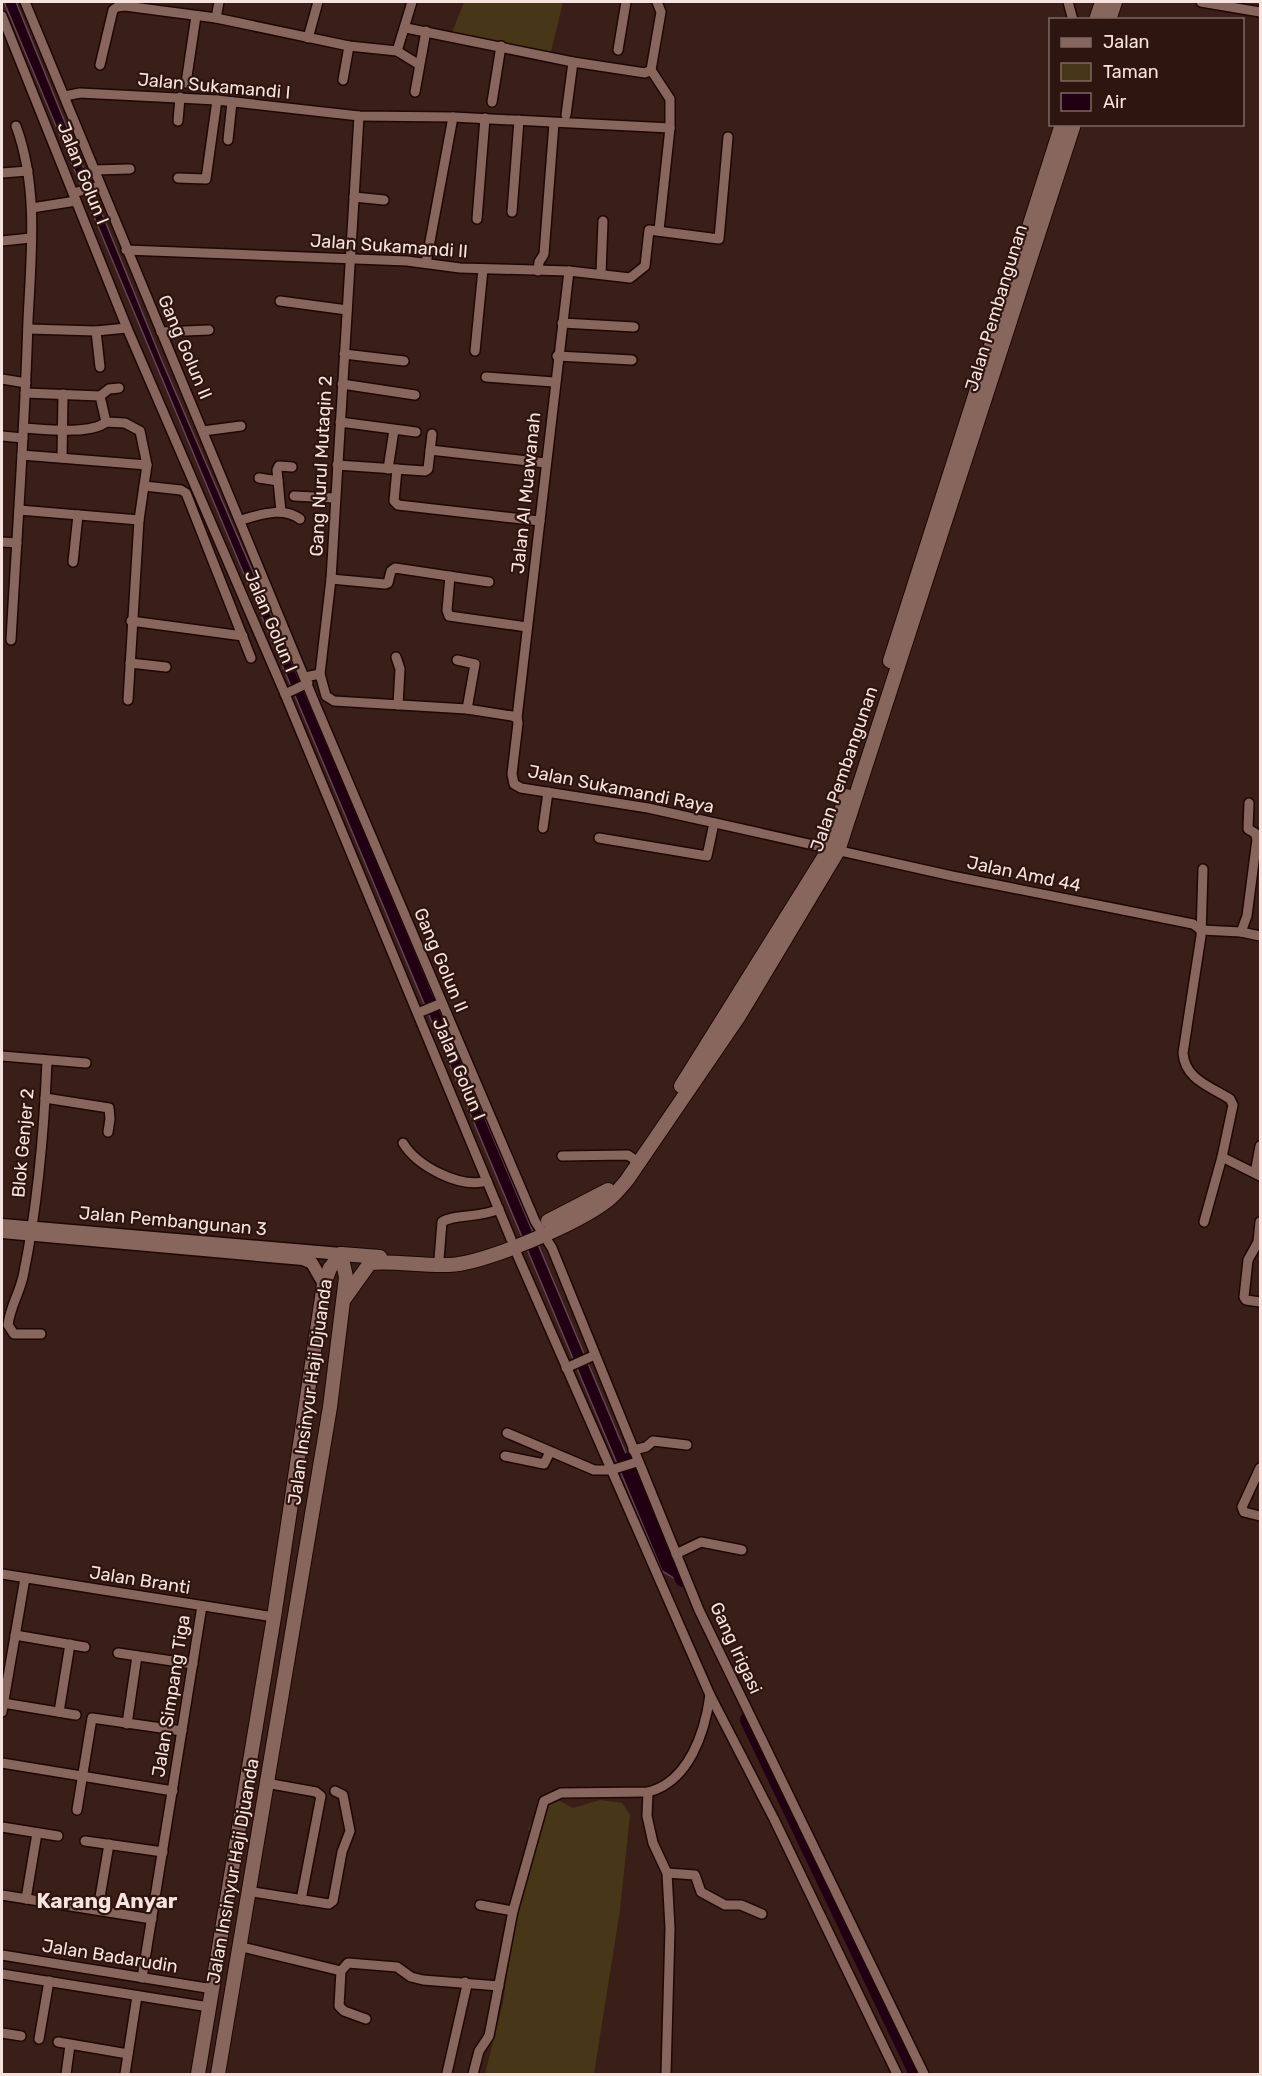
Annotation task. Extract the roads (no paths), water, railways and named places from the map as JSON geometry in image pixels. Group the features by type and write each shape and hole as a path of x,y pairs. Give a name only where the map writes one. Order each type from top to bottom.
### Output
{"main road":[{"path":"1097,18 1102,2"},
{"path":"1110,18 1115,2"},
{"name":"Jalan Pembangunan","path":"540,1230 605,1193 634,1159 833,850 1061,126"},
{"name":"Jalan Pembangunan","path":"345,1298 370,1263 390,1261 448,1265 473,1261 540,1230 588,1213 610,1200 627,1180 739,1016 833,850 1073,126"},
{"name":"Jalan Pembangunan","path":"341,1254 439,1259 467,1256 514,1241"},
{"name":"Jalan Insinyur Haji Djuanda","path":"198,2074 254,1743 308,1402 324,1284 330,1268 341,1254"},
{"name":"Jalan Insinyur Haji Djuanda","path":"218,2074 247,1890 330,1407 345,1298 346,1277 341,1254"},
{"path":"308,1402 321,1410 330,1407"},
{"path":"254,1743 272,1747"},
{"path":"250,1765 268,1768"}],"street":[{"name":"Gang Golun II","path":"25,2 65,96 98,186 241,520 305,682 440,1004 540,1230"},
{"path":"216,18 219,2"},
{"path":"308,38 318,2"},
{"path":"397,51 406,28 412,2"},
{"path":"618,50 626,2"},
{"path":"657,2 661,12 651,70 670,99 670,128 659,230 719,239 728,137"},
{"path":"1068,2 1072,18"},
{"path":"1201,2 1260,12"},
{"path":"100,65 112,10 117,6 216,18 349,46 397,51 418,64"},
{"name":"Jalan Golun I","path":"2,16 77,195 127,328 286,693 421,1012 487,1181 615,1469 710,1695 755,1781 897,2074"},
{"path":"186,83 196,16"},
{"path":"406,28 573,62 645,73 651,70"},
{"path":"415,92 418,64 426,32"},
{"path":"343,80 349,46"},
{"path":"492,102 501,46"},
{"path":"566,115 573,62"},
{"name":"Jalan Sukamandi I","path":"65,96 80,93 217,100 360,116 485,118 670,128"},
{"path":"178,121 180,98"},
{"path":"178,178 206,179 217,100"},
{"path":"228,140 232,102"},
{"name":"Gang Nurul Mutaqin 2","path":"320,674 331,579 334,498 360,116"},
{"path":"426,263 453,117"},
{"path":"477,219 485,118"},
{"path":"512,212 519,120"},
{"path":"538,271 539,262 544,254 554,123"},
{"path":"11,640 26,388 32,208 24,147 16,126"},
{"path":"94,170 130,169"},
{"path":"2,173 28,171"},
{"path":"32,208 77,195 98,186"},
{"path":"354,197 384,200"},
{"path":"601,274 603,221"},
{"name":"Jalan Sukamandi II","path":"126,250 350,258 483,269 569,271 630,278 645,266 649,231 659,230"},
{"path":"2,241 31,238"},
{"path":"475,351 483,269"},
{"name":"Jalan Al Muawanah","path":"517,718 557,356 569,271"},
{"path":"280,301 347,310"},
{"path":"562,323 634,327"},
{"path":"28,329 96,331 127,328"},
{"path":"161,332 208,330"},
{"path":"96,331 100,367"},
{"path":"344,354 404,361"},
{"path":"557,356 632,360"},
{"path":"486,377 554,382"},
{"path":"2,379 26,388 63,394 100,396 109,389 119,388"},
{"path":"342,384 415,395"},
{"path":"62,458 63,394"},
{"path":"100,396 106,422"},
{"path":"24,428 62,430 100,427 106,422 125,423 140,430 147,465 139,520 131,621 128,700"},
{"path":"340,422 416,432"},
{"path":"203,431 241,426"},
{"path":"393,430 394,501 398,505 540,521"},
{"path":"337,465 427,470 432,434"},
{"path":"2,436 23,438"},
{"path":"430,450 546,463"},
{"path":"22,455 147,465"},
{"path":"281,512 279,466 292,467"},
{"path":"259,478 278,480"},
{"path":"144,486 181,490 186,493 251,658"},
{"path":"294,496 334,498"},
{"path":"19,510 139,520"},
{"path":"241,520 281,512 292,513 300,519"},
{"path":"73,562 78,515"},
{"path":"2,542 17,543"},
{"path":"331,579 385,584 388,583 391,571 395,568 489,582"},
{"path":"450,576 447,610 449,616 527,627"},
{"path":"131,621 243,636"},
{"path":"396,657 400,669 398,705"},
{"path":"457,660 475,664 467,709"},
{"path":"130,663 166,667"},
{"path":"286,693 320,674 326,696 334,701 467,709 517,718"},
{"path":"316,706 326,696"},
{"name":"Jalan Sukamandi Raya","path":"517,718 512,774 514,784 521,788 648,808 833,850"},
{"path":"543,828 548,792"},
{"path":"1241,932 1247,916 1258,832 1248,829 1250,803"},
{"path":"598,838 707,856 714,823"},
{"name":"Jalan Amd 44","path":"833,850 1051,897 1193,924 1201,930 1241,932 1260,936"},
{"path":"1203,869 1201,930 1183,1060 1189,1073 1230,1099 1233,1105 1222,1157 1204,1222"},
{"path":"421,1012 440,1004"},
{"path":"2,1056 86,1063"},
{"name":"Blok Genjer 2","path":"41,1334 15,1334 8,1325 10,1309 24,1275 39,1178 47,1061"},
{"path":"45,1098 109,1108 111,1119 108,1132"},
{"path":"402,1143 411,1157 430,1169 475,1184 487,1181"},
{"path":"1222,1157 1258,1174 1260,1146"},
{"path":"562,1156 628,1155 634,1159"},
{"path":"439,1259 442,1222 448,1217 486,1216 499,1209"},
{"path":"1260,1222 1258,1242 1248,1260 1244,1297 1246,1300 1260,1302"},
{"name":"Jalan Pembangunan 3","path":"2,1225 30,1231 303,1259 312,1263 324,1284"},
{"name":"Gang Irigasi","path":"540,1230 591,1357 633,1450 634,1463 732,1681 924,2074"},
{"name":"Jalan Pembangunan 3","path":"2,1232 30,1231 341,1254"},
{"path":"570,1366 591,1357"},
{"path":"507,1433 594,1470 615,1469 634,1463"},
{"path":"633,1450 646,1447 653,1441 687,1445"},
{"path":"505,1456 544,1464 550,1452"},
{"path":"1260,1468 1242,1507 1244,1512 1260,1516"},
{"path":"676,1554 701,1542 742,1550"},
{"name":"Jalan Branti","path":"2,1574 274,1617"},
{"path":"25,1578 2,1707 76,1715"},
{"name":"Jalan Simpang Tiga","path":"142,1978 202,1606"},
{"path":"15,1635 85,1647"},
{"path":"59,1712 69,1644"},
{"path":"118,1653 193,1664"},
{"path":"127,1724 137,1656"},
{"path":"473,2074 478,2050 489,2036 513,1911 544,1801 561,1793 648,1792 660,1789 690,1758 707,1720 710,1695"},
{"path":"78,1810 92,1718 182,1731"},
{"path":"2,1763 173,1791"},
{"path":"266,1783 316,1792 321,1796 301,1900"},
{"path":"247,1890 329,1904 333,1901 342,1852 350,1831 343,1795 335,1791"},
{"path":"648,1792 648,1816 653,1843 667,1873 670,1928 666,2074"},
{"path":"2,1827 58,1836"},
{"path":"26,1899 37,1833"},
{"path":"85,1840 163,1852"},
{"path":"98,1909 109,1844"},
{"path":"667,1873 695,1875 701,1892 725,1905 741,1905 762,1914"},
{"path":"2,1895 152,1918"},
{"path":"480,1905 513,1911"},
{"path":"238,1946 341,1971"},
{"name":"Jalan Badarudin","path":"2,1955 213,1989"},
{"path":"366,2019 344,2011 339,2006 341,1971 348,1963 397,1967 411,1977 499,1986"},
{"path":"2,1974 209,2007"},
{"path":"39,2039 49,1981"},
{"path":"447,2073 467,1985 465,1982"},
{"path":"125,2074 137,1996"},
{"path":"2,2036 21,2036"},
{"path":"58,2042 128,2054"},
{"path":"66,2074 70,2045"}],"water":[{"path":"4,2 16,2 162,361 357,814 680,1582 662,1571"}],"waterway":[{"path":"627,1461 683,1579"},
{"path":"748,1720 917,2074"}],"district":[{"name":"Karang Anyar","path":"107,1901"}]}
